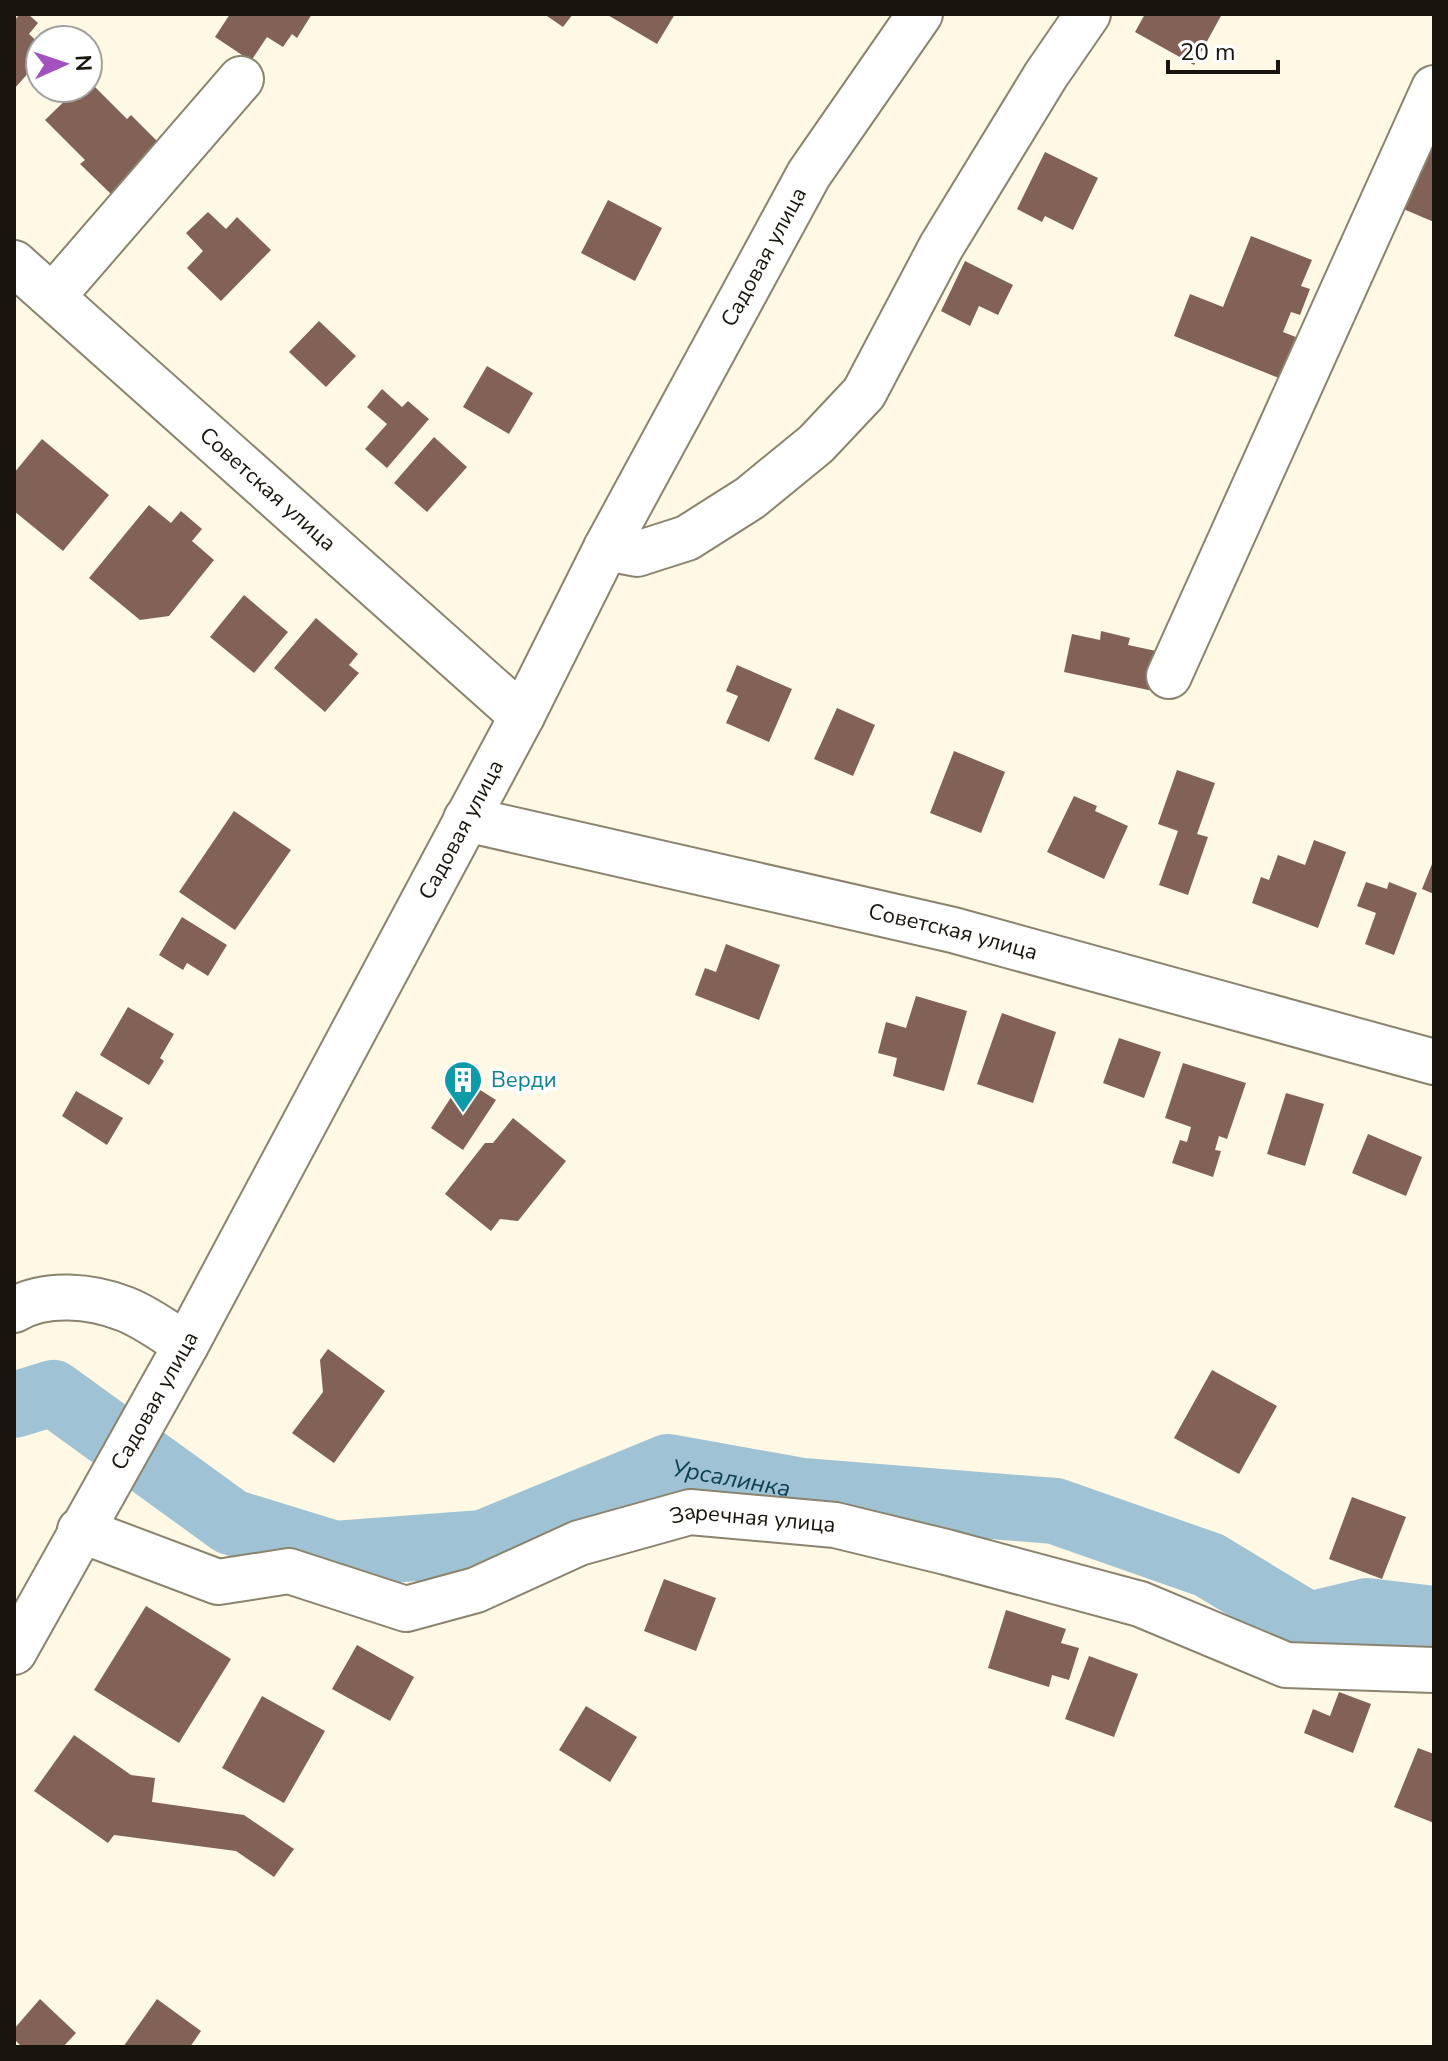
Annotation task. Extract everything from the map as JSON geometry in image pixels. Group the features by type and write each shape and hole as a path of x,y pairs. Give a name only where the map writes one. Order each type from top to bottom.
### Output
{"street":[{"name":"Садовая улица","path":"14,1652 186,1345 522,716 606,548 809,174 920,14"},
{"path":"606,548 637,554 687,538 750,498 816,444 864,393 941,247 1046,75 1088,14"},
{"path":"53,296 241,79"},
{"path":"1169,676 1434,88"},
{"name":"Советская улица","path":"14,263 522,716"},
{"name":"Советская улица","path":"466,819 953,930 1434,1062"},
{"path":"14,1310 23,1305 69,1296 126,1309 186,1345"},
{"name":"Заречная улица","path":"80,1530 218,1582 289,1571 406,1609 476,1590 579,1543 690,1512 835,1525 1140,1604 1286,1665 1434,1670"}],"building":[{"path":"20,14 28,14 38,23 24,24 24,78 14,89 14,21"},
{"path":"230,14 312,14 297,38 292,34 283,47 267,37 251,61 215,37"},
{"path":"544,14 573,14 563,27"},
{"path":"606,14 675,14 657,44"},
{"path":"1145,14 1222,14 1194,65 1135,32"},
{"path":"104,96 127,119 131,115 160,144 111,194 80,164 85,160 45,120 62,104 104,104"},
{"path":"1420,142 1434,149 1434,222 1401,208"},
{"path":"1045,152 1098,178 1073,230 1045,216 1042,222 1017,209"},
{"path":"608,200 662,228 635,281 581,253"},
{"path":"208,212 226,229 237,217 271,250 221,301 187,268 203,251 186,233"},
{"path":"1251,236 1312,260 1301,286 1310,289 1300,315 1291,312 1283,332 1306,341 1289,382 1174,336 1190,294 1223,307"},
{"path":"965,261 1013,285 998,315 979,306 970,326 941,311"},
{"path":"319,321 356,356 326,387 289,352"},
{"path":"487,366 533,393 509,434 463,407"},
{"path":"382,389 402,407 408,401 429,419 387,468 365,449 387,424 367,407"},
{"path":"434,437 467,467 427,512 394,483"},
{"path":"42,439 109,495 63,551 14,511 14,473"},
{"path":"149,505 171,523 181,511 202,529 192,541 214,560 169,616 140,620 89,578"},
{"path":"244,595 288,632 254,673 210,637"},
{"path":"316,618 358,654 349,665 359,673 325,712 274,668"},
{"path":"1101,631 1130,638 1128,645 1161,652 1153,691 1064,672 1072,634 1100,640"},
{"path":"737,665 792,689 769,742 726,723 738,696 726,691"},
{"path":"837,708 875,725 853,776 814,759"},
{"path":"954,751 1005,772 981,833 930,813"},
{"path":"1177,770 1215,783 1197,834 1208,837 1188,895 1159,885 1178,831 1158,824"},
{"path":"1074,796 1097,806 1095,811 1128,826 1104,879 1047,852"},
{"path":"234,811 291,850 235,930 179,892"},
{"path":"1314,840 1346,852 1318,928 1252,903 1261,877 1269,880 1278,855 1305,865"},
{"path":"1434,859 1434,894 1422,889"},
{"path":"1366,882 1387,889 1389,882 1417,893 1394,955 1365,944 1376,913 1357,906"},
{"path":"182,917 227,945 208,976 187,963 183,970 159,955"},
{"path":"726,944 780,965 759,1020 695,995 705,968 716,972"},
{"path":"916,996 967,1011 944,1091 893,1076 897,1058 878,1053 886,1022 906,1028"},
{"path":"128,1007 174,1034 160,1058 164,1061 149,1085 100,1055"},
{"path":"1002,1013 1056,1032 1033,1103 977,1084"},
{"path":"1119,1038 1161,1052 1144,1098 1103,1083"},
{"path":"1183,1063 1246,1083 1227,1139 1219,1136 1215,1150 1221,1151 1213,1177 1172,1163 1180,1140 1187,1142 1191,1127 1165,1118"},
{"name":"Верди","path":"463,1079 496,1100 463,1150 431,1128"},
{"path":"76,1091 123,1118 107,1145 62,1116"},
{"path":"1286,1093 1324,1104 1305,1166 1267,1154"},
{"path":"513,1118 566,1161 518,1221 500,1219 491,1231 445,1194 485,1143 493,1143"},
{"path":"1368,1134 1422,1157 1406,1196 1352,1173"},
{"path":"328,1349 385,1391 334,1463 292,1433 323,1392 320,1360"},
{"path":"1212,1370 1277,1406 1239,1474 1174,1438"},
{"path":"1352,1497 1406,1517 1382,1579 1329,1559"},
{"path":"664,1579 716,1598 696,1651 644,1631"},
{"path":"146,1606 231,1659 179,1743 94,1690"},
{"path":"1006,1610 1066,1629 1061,1643 1079,1648 1069,1680 1052,1675 1049,1687 988,1668"},
{"path":"357,1645 414,1677 390,1721 332,1689"},
{"path":"1089,1656 1138,1674 1114,1737 1065,1719"},
{"path":"1339,1692 1371,1704 1353,1753 1304,1733 1313,1709 1330,1716"},
{"path":"262,1696 325,1731 284,1803 222,1768"},
{"path":"586,1706 637,1737 610,1782 559,1750"},
{"path":"74,1735 131,1775 155,1778 152,1802 244,1815 294,1849 274,1877 236,1851 114,1835 108,1843 34,1791"},
{"path":"1418,1748 1434,1754 1434,1823 1394,1807"},
{"path":"40,1999 76,2033 63,2047 22,2047 14,2039 14,2029"},
{"path":"157,1999 201,2031 190,2047 123,2047"}],"waterway":[{"name":"Урсалинка","path":"14,1405 53,1393 231,1522 335,1554 483,1543 668,1467 802,1491 1055,1511 1209,1565 1308,1625 1367,1611 1434,1619"}],"place":[{"name":"Верди","path":"463,1114"}]}
